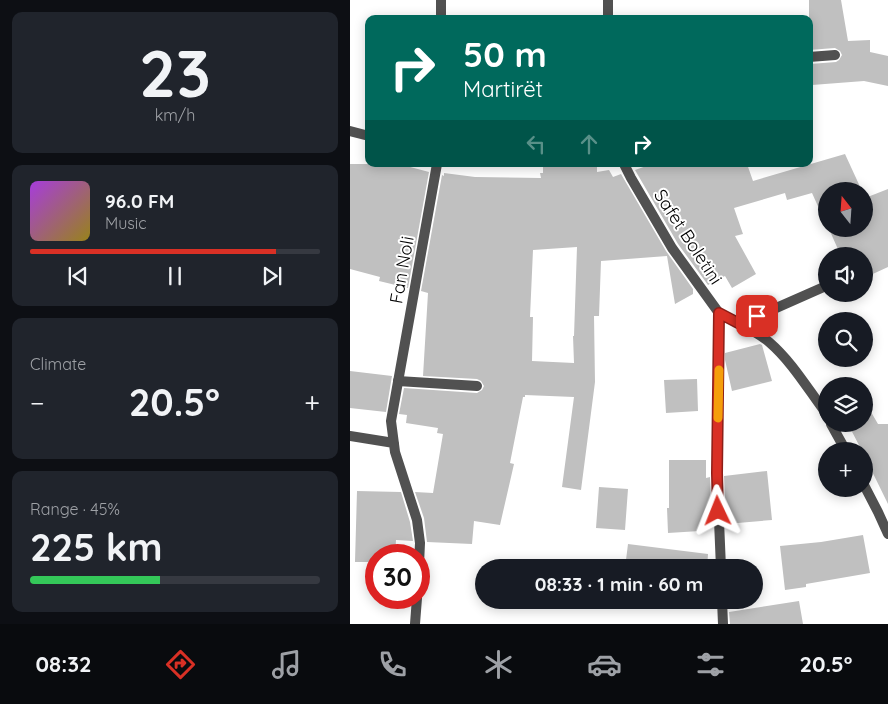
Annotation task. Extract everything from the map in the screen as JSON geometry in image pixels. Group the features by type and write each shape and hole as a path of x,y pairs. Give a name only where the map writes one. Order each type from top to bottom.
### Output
{"street":[{"path":"441,0 441,15"},
{"path":"608,0 608,15"},
{"path":"813,57 835,55"},
{"path":"350,131 365,135"},
{"name":"Fan Noli","path":"420,544 417,520 395,452 391,421 436,167"},
{"name":"Safet Boletini","path":"626,167 672,248 719,313"},
{"path":"740,324 818,290"},
{"path":"721,559 717,473 719,313 768,341 781,353 818,402"},
{"path":"398,381 477,386"},
{"path":"350,436 394,443"},
{"path":"870,497 888,534"},
{"path":"415,624 416,609"},
{"path":"722,609 723,624"}],"building":[{"path":"809,0 841,0 848,41 870,40 870,52 888,56 888,86 864,81 813,85 813,64 836,62 842,55 835,48 813,50 813,15 809,15"},
{"path":"845,154 858,182 818,182 818,206 812,193 787,200 785,193 734,208 743,234 735,236 756,274 732,288 725,276 708,285 678,244 635,170 644,167 748,167 753,181 801,167 813,167 813,163"},
{"path":"350,164 365,164 365,167 410,167 429,172 408,288 379,281 380,277 350,269"},
{"path":"543,167 597,167 597,172 609,170 613,177 621,174 666,251 693,289 693,294 675,304 667,256 601,261 599,316 594,316 595,382 581,490 562,487 574,397 525,395 523,397 510,463 514,464 500,525 474,521 472,544 427,542 424,518 415,492 433,493 443,434 437,433 438,428 406,423 407,415 399,414 404,388 477,393 484,386 477,379 423,376 428,293 421,291 442,175 444,176 444,173 475,177 541,178 540,173 543,173","holes":["577,247 573,336 574,363 532,361 533,317 530,317 533,250"]},
{"path":"888,189 888,267 873,274 873,247 837,247 833,238 873,237 873,195"},
{"path":"762,345 772,381 732,391 725,353"},
{"path":"350,371 392,376 386,412 350,408"},
{"path":"697,379 698,411 666,413 664,380"},
{"path":"873,415 878,424 888,424 888,504 873,473 873,442 857,442 852,432 873,432"},
{"path":"669,460 706,460 706,478 710,477 712,525 700,526 700,531 668,533"},
{"path":"767,471 772,520 726,524 724,476"},
{"path":"599,487 628,489 625,530 596,528"},
{"path":"357,491 401,492 410,522 413,541 396,540 396,544 365,544 365,562 355,562"},
{"path":"863,535 870,573 806,584 806,587 785,590 780,546"},
{"path":"628,544 708,554 708,559 626,559"},
{"path":"799,601 803,624 730,624 729,612 763,609 763,607"}],"slow traffic":[{"path":"718,418 719,370"}],"route":[{"path":"718,511 719,313 740,324 757,316"}]}
